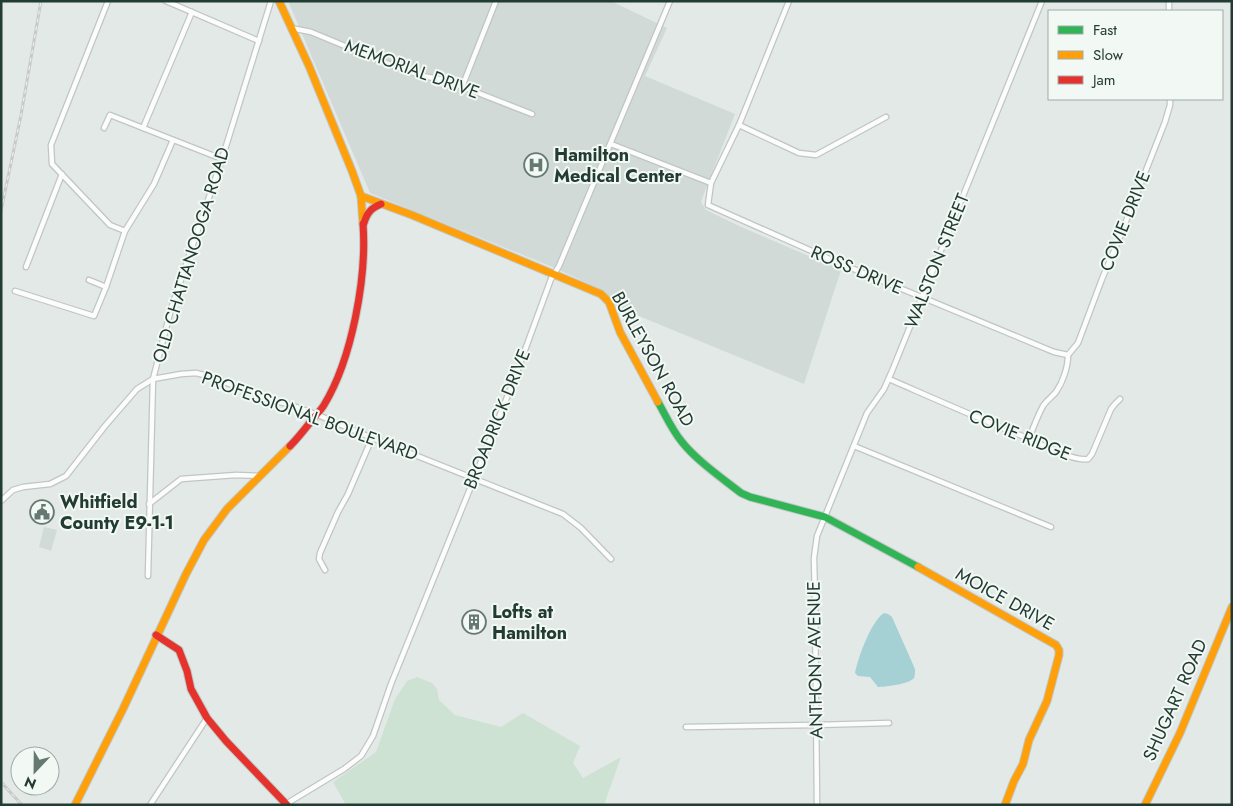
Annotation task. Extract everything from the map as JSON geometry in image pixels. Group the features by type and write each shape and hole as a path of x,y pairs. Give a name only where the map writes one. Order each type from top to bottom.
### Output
{"street":[{"path":"108,1 51,145 52,164 110,225 124,231"},
{"path":"166,1 259,41"},
{"name":"OLD CHATTANOOGA ROAD","path":"148,576 153,379 171,308 222,159 271,1"},
{"path":"75,805 156,635 204,540 227,509 294,442 318,415 338,378 350,340 358,300 362,264 363,226 361,196 308,66 279,1"},
{"path":"462,86 496,1"},
{"name":"BROADRICK DRIVE","path":"286,805 344,770 361,756 373,736 391,684 514,380 551,279 560,266 670,1"},
{"path":"610,144 711,183 738,125 789,1"},
{"name":"WALSTON STREET","path":"825,517 867,413 889,378 1042,1"},
{"path":"143,128 192,12"},
{"name":"MEMORIAL DRIVE","path":"291,28 311,32 391,65 414,73 445,80 532,114"},
{"name":"COVIE DRIVE","path":"1068,355 1078,343 1165,122 1170,100"},
{"path":"104,128 110,115 222,159"},
{"path":"738,125 799,153 816,155 886,117"},
{"path":"14,291 94,316 106,287 124,231 154,184 173,140"},
{"path":"26,267 62,174"},
{"name":"ROSS DRIVE","path":"711,183 708,205 826,258 1054,352 1068,355"},
{"name":"BURLEYSON ROAD","path":"361,196 601,294 606,298 620,332 664,413 682,442 691,452 733,487 750,497 825,517"},
{"path":"363,226 368,212 373,206 381,204"},
{"path":"89,280 106,287"},
{"path":"1029,439 1044,404 1056,391 1064,374 1068,355"},
{"name":"PROFESSIONAL BOULEVARD","path":"1,501 13,490 50,484 66,476 137,389 153,379 196,373 318,415 563,514 582,529 612,559"},
{"name":"COVIE RIDGE","path":"889,378 970,415 1083,460 1088,459 1092,454 1111,409 1120,399"},
{"path":"325,570 319,560 320,554 372,438"},
{"path":"854,446 1051,527"},
{"path":"149,504 180,479 236,475 260,476"},
{"name":"ANTHONY AVENUE","path":"817,805 814,558 818,536 825,517"},
{"name":"MOICE DRIVE","path":"825,517 1056,645 1059,655 1047,701 1032,734 1021,768 1004,805"},
{"name":"SHUGART ROAD","path":"1145,805 1180,733 1232,607"},
{"path":"156,635 179,650 191,688 206,718 286,805"},
{"path":"150,805 206,718"},
{"path":"686,727 889,723"}],"shaded area":[{"name":"Hamilton Medical Center","path":"288,1 611,1 667,28 645,76 735,114 701,202 706,210 841,270 804,384 617,307 605,291 550,266 370,193"},
{"path":"44,527 57,530 51,551 39,547"}],"green space":[{"path":"417,677 432,683 437,689 439,700 455,715 501,727 523,713 580,746 573,763 583,778 621,757 604,805 346,805 333,782 376,752 395,699 407,681"}],"water":[{"path":"884,613 892,617 915,669 915,674 914,678 908,682 878,687 870,677 858,676 855,673 870,632 879,617"}],"railway":[{"path":"1,211 21,115 41,1"},
{"path":"1,782 22,805"}],"traffic: fast":[{"path":"658,402 675,433 688,449 741,493 825,517 918,567"}],"traffic: slow":[{"path":"279,1 309,66 352,171 361,196 363,224"},
{"path":"361,196 412,215 601,294 609,302 620,332 658,402"},
{"path":"75,805 204,540 227,509 290,446"},
{"path":"918,567 1056,645 1059,650 1047,701 1029,740 1023,764 1005,805"},
{"path":"1145,805 1180,733 1232,607"}],"traffic: jam":[{"path":"364,223 370,211 381,204"},
{"path":"290,446 324,405 334,386 350,341 356,317 363,268 363,224"},
{"path":"156,635 179,650 191,689 207,718 226,741 287,805"}],"place":[{"name":"Hamilton Medical Center","path":"536,165"},
{"name":"Whitfield County E9-1-1","path":"42,512"},
{"name":"Lofts at Hamilton","path":"474,622"}]}
